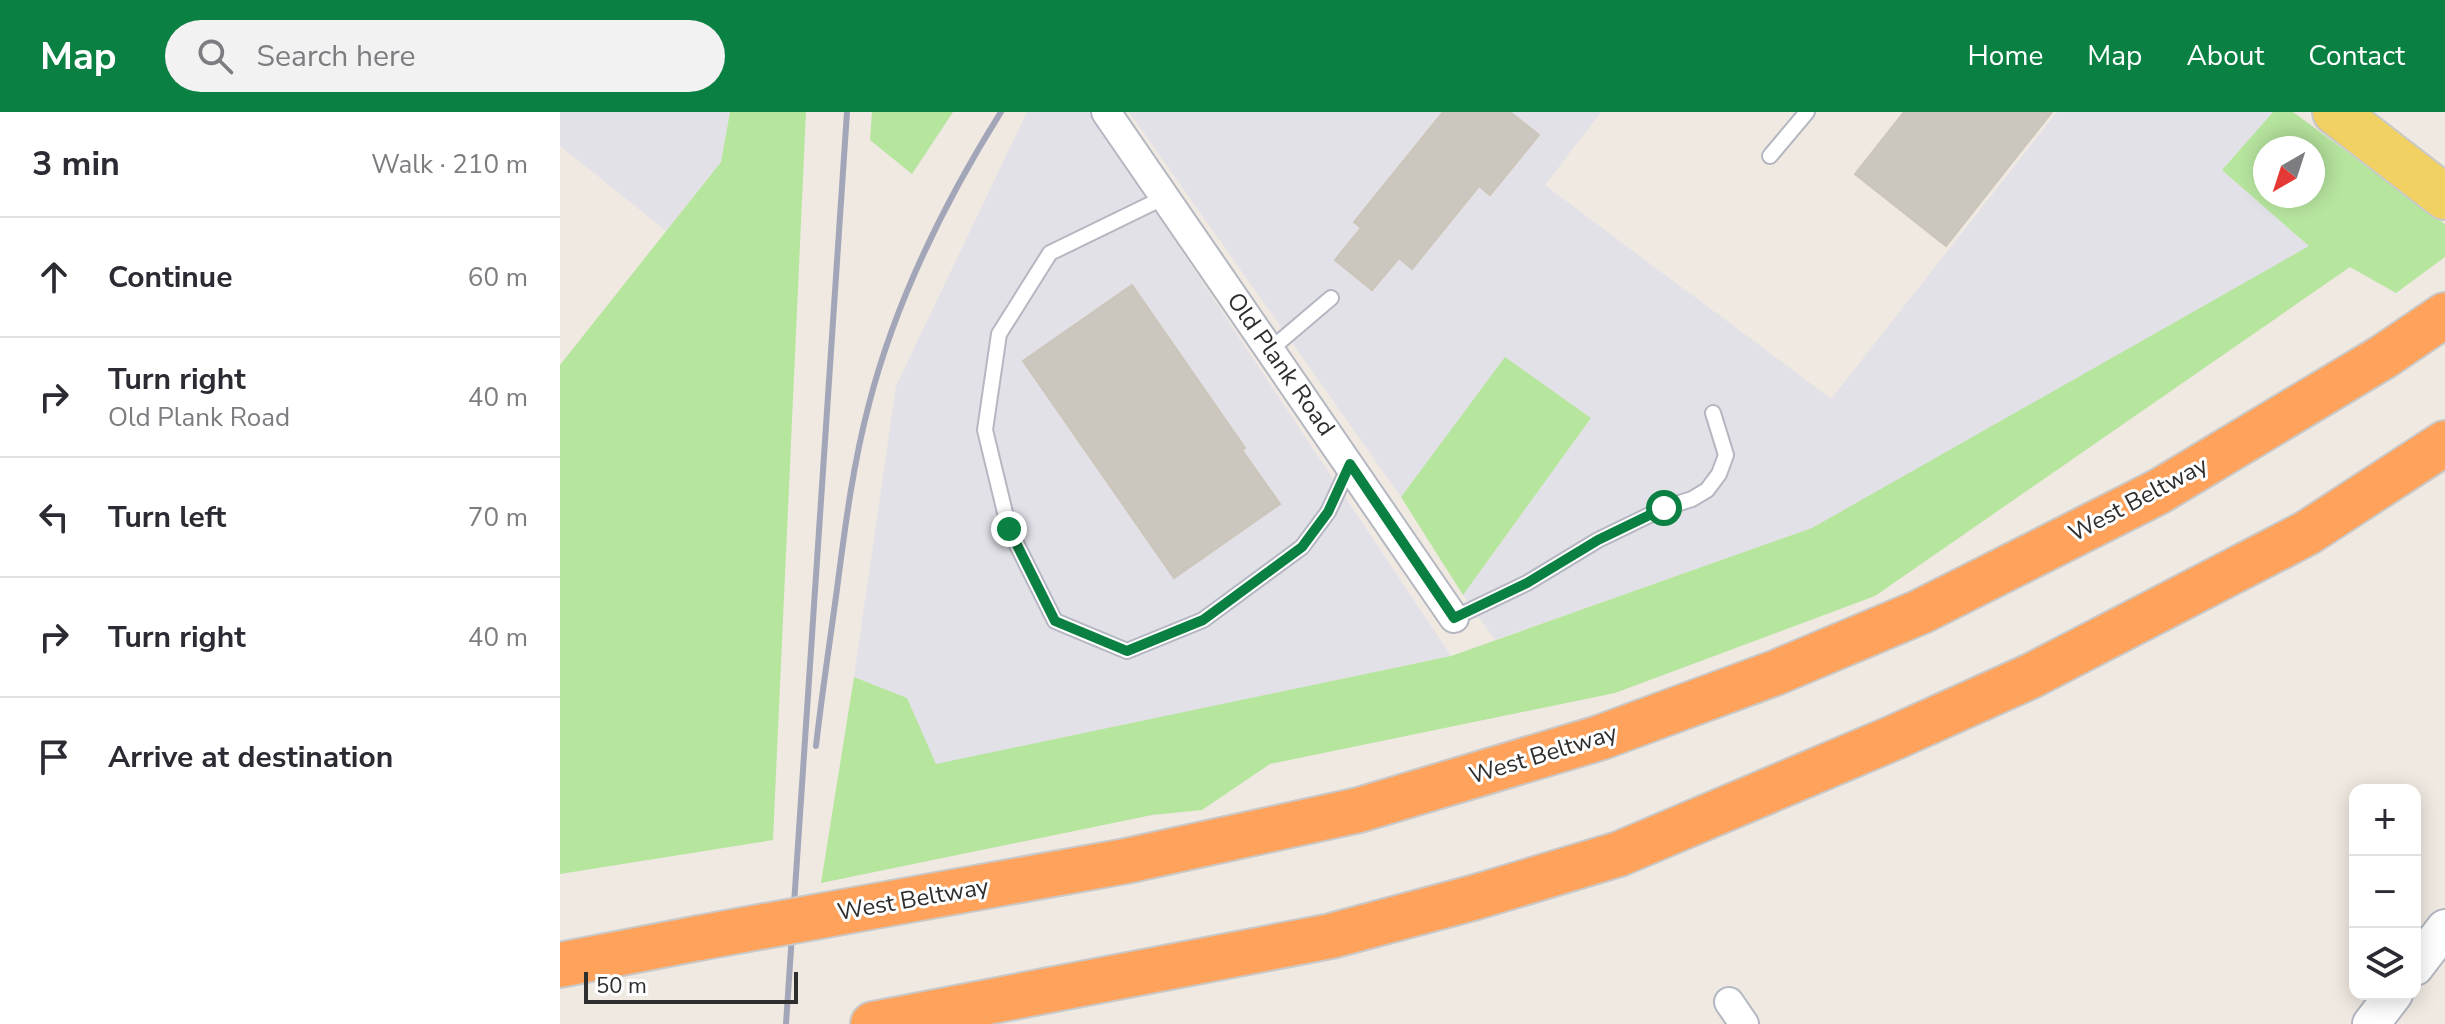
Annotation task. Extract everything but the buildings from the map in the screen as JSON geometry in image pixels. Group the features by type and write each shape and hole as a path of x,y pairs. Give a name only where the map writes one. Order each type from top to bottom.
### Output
{"highway":[{"name":"West Beltway","path":"560,965 1126,861 1359,810 1599,738 1775,673 1920,612 2158,492 2383,357 2445,315"},
{"path":"873,1024 1331,936 1619,854 2031,676 2307,533 2445,443"}],"main road":[{"path":"2335,112 2445,197"}],"street":[{"name":"Old Plank Road","path":"1106,112 1454,618"},
{"path":"2421,959 2445,928"},
{"path":"2371,1024 2389,1000"}],"lane":[{"path":"1770,156 1807,112"},
{"path":"1165,197 1050,253 999,334 985,430 1009,529 1055,621 1127,651 1203,620 1302,547 1328,512 1350,464"},
{"path":"1271,349 1331,298"},
{"path":"1454,618 1527,583 1598,540 1707,490 1719,474 1726,455 1713,413"}],"shaded area":[{"path":"560,112 730,112 721,162 666,231 560,146"},
{"path":"1027,112 1089,112 1451,656 936,765 907,698 854,677 896,386"},
{"path":"1129,112 1601,112 1545,185 1831,399 2057,112 2273,112 2222,170 2253,197 2253,208 2266,208 2310,246 1813,528 1495,640 1463,595 1591,418 1505,358 1401,497"}],"green space":[{"path":"730,112 806,112 773,840 560,874 560,365 721,162"},
{"path":"872,112 953,112 912,174 870,140"},
{"path":"2273,112 2293,112 2445,224 2445,257 2396,293 2350,267 1875,596 1615,693 1270,764 1202,810 1152,815 821,883 854,677 907,698 936,764 1451,656 1812,528 2309,246 2266,208 2325,208 2325,136 2253,136 2253,197 2222,170"},
{"path":"1505,357 1591,418 1463,595 1401,497"}],"railway":[{"path":"786,1024 847,112"},
{"path":"816,746 850,496 863,427 880,365 908,289 941,217 1001,112"}],"route":[{"path":"1009,529 1055,621 1127,651 1203,620 1302,547 1328,512 1350,464 1454,618 1527,583 1598,540 1664,508"}]}
